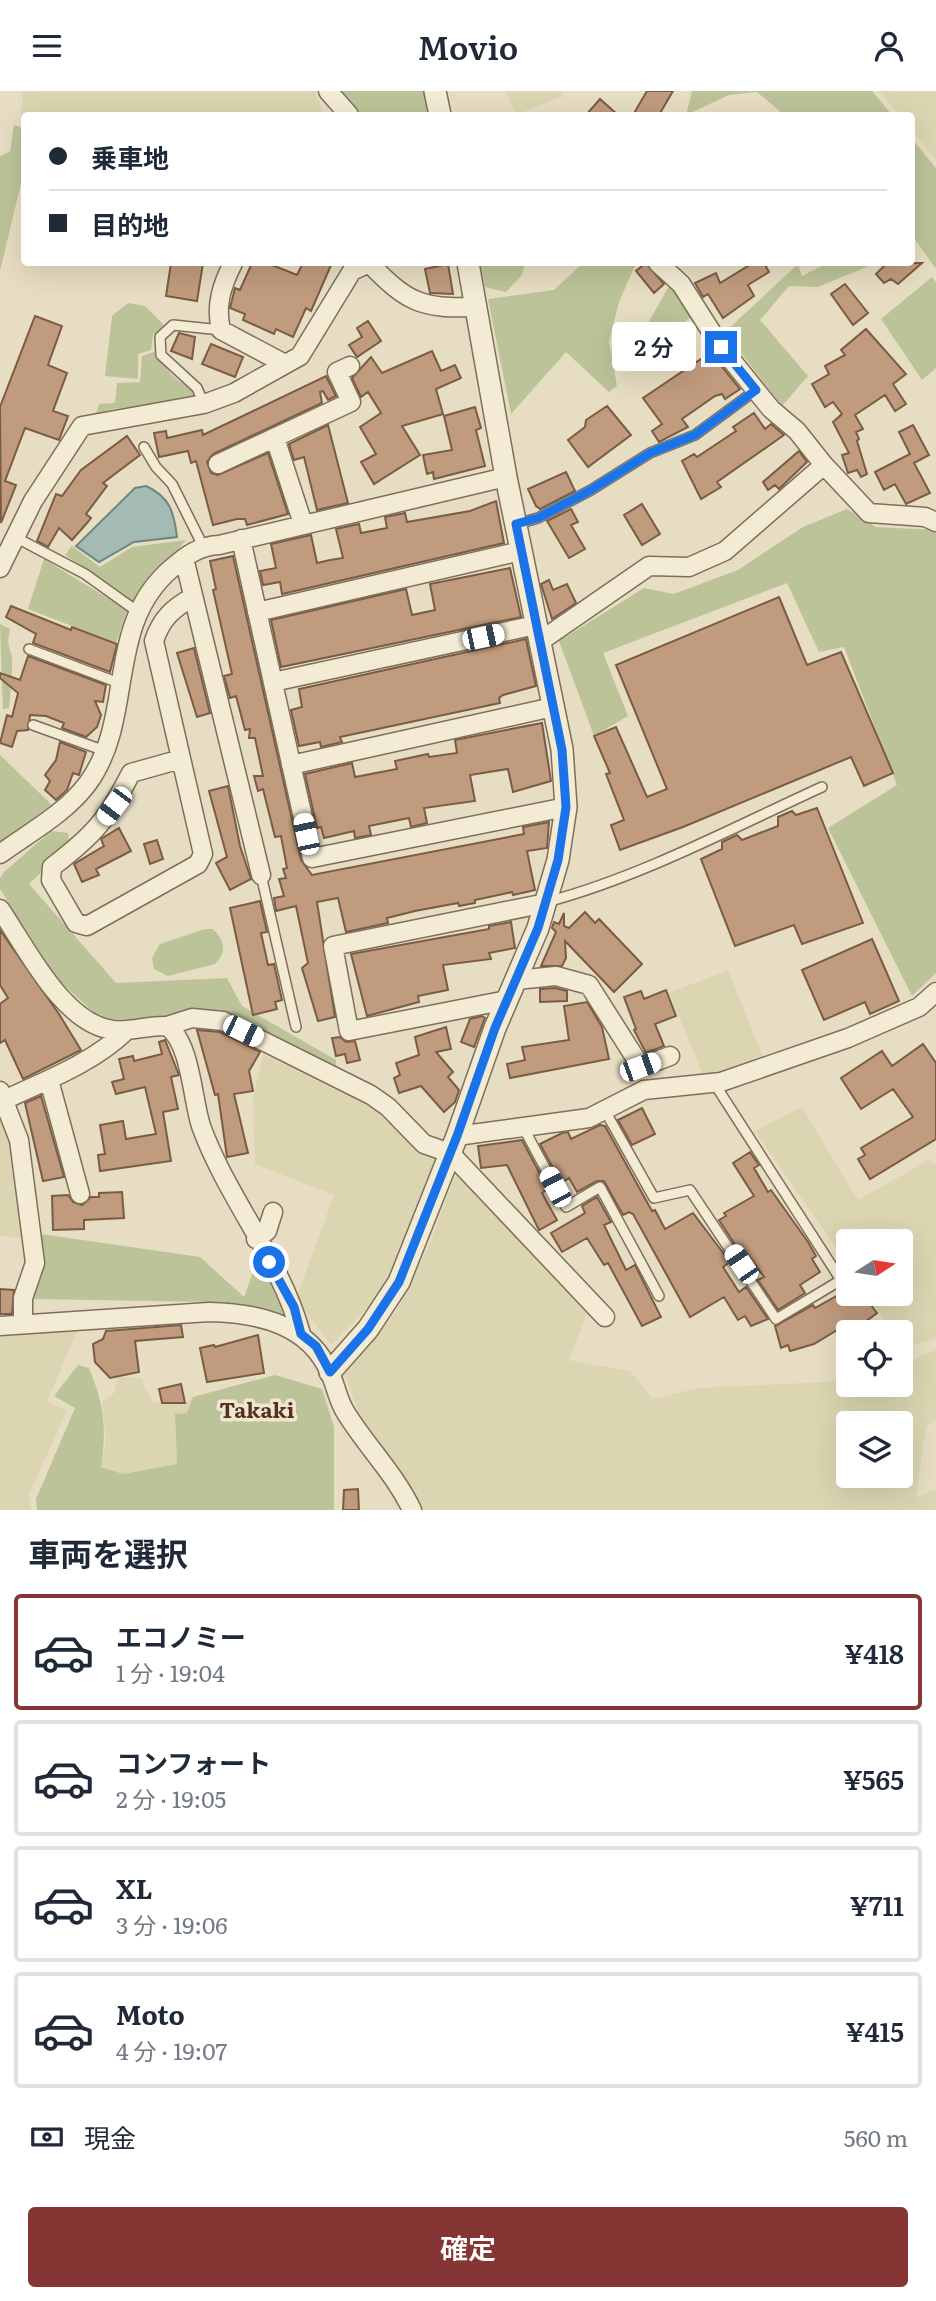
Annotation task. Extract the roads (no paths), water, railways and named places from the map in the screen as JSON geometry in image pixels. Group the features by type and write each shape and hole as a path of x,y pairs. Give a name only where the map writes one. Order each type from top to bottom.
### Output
{"street":[{"path":"328,91 346,112"},
{"path":"435,91 439,112"},
{"path":"232,266 219,300 221,330 285,364"},
{"path":"0,568 33,501 82,426 204,404 234,393 300,356 352,271 363,266"},
{"path":"372,266 404,296 444,308 476,307"},
{"path":"330,1372 368,1329 399,1282 546,902 558,860 566,807 562,750 506,477 469,266"},
{"path":"661,266 681,284 721,347 771,409 797,431 824,465 869,513 925,517 936,522"},
{"path":"218,464 351,402 337,372 350,366"},
{"path":"275,437 303,524"},
{"path":"273,682 538,634 649,566 689,567 725,551 824,465"},
{"path":"0,854 66,807 88,783 105,751 115,722 119,683 138,612 153,583 184,558 203,546 506,477"},
{"path":"240,539 312,857 566,807"},
{"path":"257,611 521,551"},
{"path":"184,558 261,875"},
{"path":"181,759 131,773 114,806 89,839 52,867 51,880 76,923 87,926 198,864 203,853 154,641 160,623 178,605 193,597"},
{"path":"291,765 553,707"},
{"path":"507,1000 349,1031 332,946 546,902"},
{"path":"0,909 68,1005 89,1024 127,1030 167,1026 192,1018 223,1021 371,1095 388,1107 424,1144 454,1145 523,1127 589,1118 644,1090 713,1083 848,1038 919,1007 936,992"},
{"path":"516,979 556,976 589,985 640,1067 670,1056"},
{"path":"167,1026 179,1037 201,1125 256,1239 294,1307 301,1334"},
{"path":"23,1324 23,1298 35,1263 19,1140 1,1098 49,1080 110,1047 127,1030"},
{"path":"49,1080 80,1194"},
{"path":"454,1145 605,1317"},
{"path":"256,1239 267,1231 273,1212"},
{"path":"0,1326 242,1313 267,1319 301,1334 316,1346 330,1372 344,1410 401,1487 412,1510"}],"lane":[{"path":"204,404 197,388 161,355 160,337 173,325 221,330"},
{"path":"516,524 538,518 591,490 650,453 695,435 756,390"},
{"path":"144,447 156,467 172,484 203,546"},
{"path":"15,537 85,574 138,612"},
{"path":"29,649 119,683"},
{"path":"33,725 105,751"},
{"path":"546,902 580,893 677,854 822,787"},
{"path":"261,875 296,1027"},
{"path":"604,1109 654,1198 690,1189 776,1319 841,1280 713,1083"},
{"path":"523,1127 566,1207 600,1187 659,1296"}],"water":[{"path":"146,486 166,500 177,537 134,542 99,562 76,546 135,488"}],"district":[{"name":"Takaki","path":"257,1411"}]}
